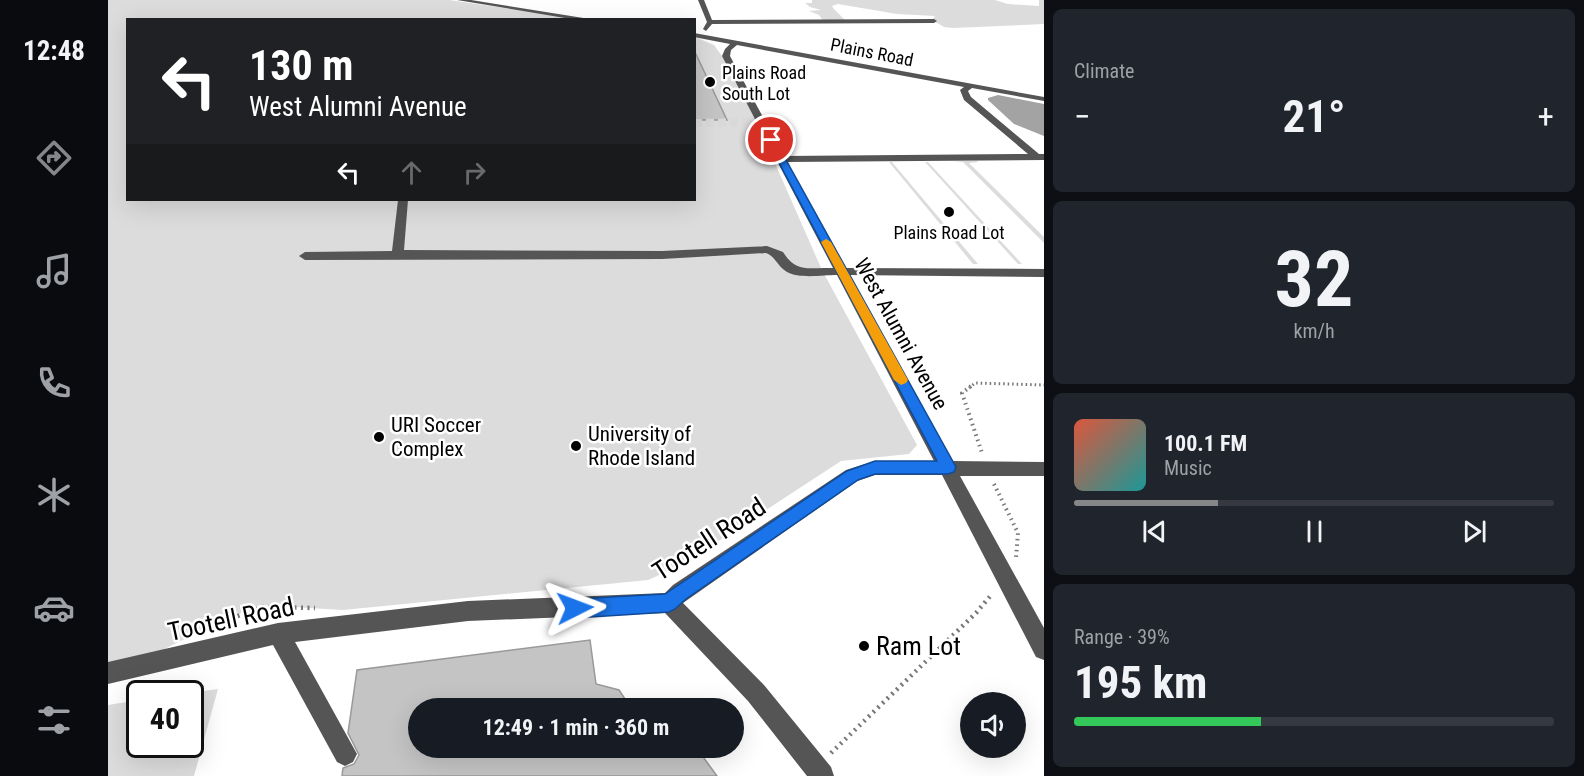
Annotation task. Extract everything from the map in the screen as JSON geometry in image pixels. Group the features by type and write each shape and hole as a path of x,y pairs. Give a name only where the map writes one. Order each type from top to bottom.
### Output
{"street":[{"path":"460,0 580,18"},
{"path":"701,0 710,22"},
{"path":"697,36 710,22 934,21"},
{"name":"Plains Road","path":"697,36 1044,99"},
{"name":"West Alumni Avenue","path":"735,43 728,49 726,56 1044,649"},
{"path":"970,86 964,90 967,98 1040,157"},
{"path":"781,159 1040,157"},
{"path":"398,254 403,201"},
{"path":"305,256 662,255 767,249 779,254 784,264 793,271 1044,273"},
{"name":"Tootell Road","path":"108,672 278,633 468,611 669,603 680,592 852,475 875,468 1044,469"},
{"path":"669,603 756,693 818,772"},
{"path":"278,633 345,754"}],"path":[{"path":"818,772 976,613 1006,578 1018,554 1018,533 987,468 962,393 975,383 1044,385"}],"shaded area":[{"path":"108,0 449,0 574,18 126,18 126,201 696,201 696,37 714,45 737,77 822,270 917,445 909,454 841,461 682,565 648,580 343,610 260,605 213,625 120,671 108,673"},
{"path":"812,0 995,0 1008,4 1039,6 1039,0 1044,0 1044,24 953,28 944,27 932,20 935,16 897,14 838,4 832,6 846,21 823,21 819,15 809,11 821,10 805,3 812,3"},
{"path":"998,95 1044,104 1044,136 1014,124 988,100"},
{"path":"952,161 977,161 969,163 1044,237 1044,243 963,162"},
{"path":"889,162 892,162 978,264 973,264"},
{"path":"925,162 928,162 1022,264 1018,264"},
{"path":"218,689 204,740 204,691"},
{"path":"126,702 126,758 199,758 194,776 108,776 108,705"}],"building":[{"path":"696,54 727,120 696,120"},
{"path":"590,640 596,684 619,690 624,698 408,698 408,758 704,758 717,776 342,776 343,768 354,764 359,755 348,733 357,670"}],"tunnel":[{"path":"696,123 761,122"}],"slow traffic":[{"path":"826,242 901,380"}],"place":[{"name":"Plains Road South Lot","path":"710,82"},
{"name":"Plains Road Lot","path":"949,212"},
{"name":"URI Soccer Complex","path":"379,437"},
{"name":"University of Rhode Island","path":"576,446"},
{"name":"Ram Lot","path":"864,646"}],"route":[{"path":"575,608 669,603 680,592 852,475 875,468 948,467 771,140"}]}
